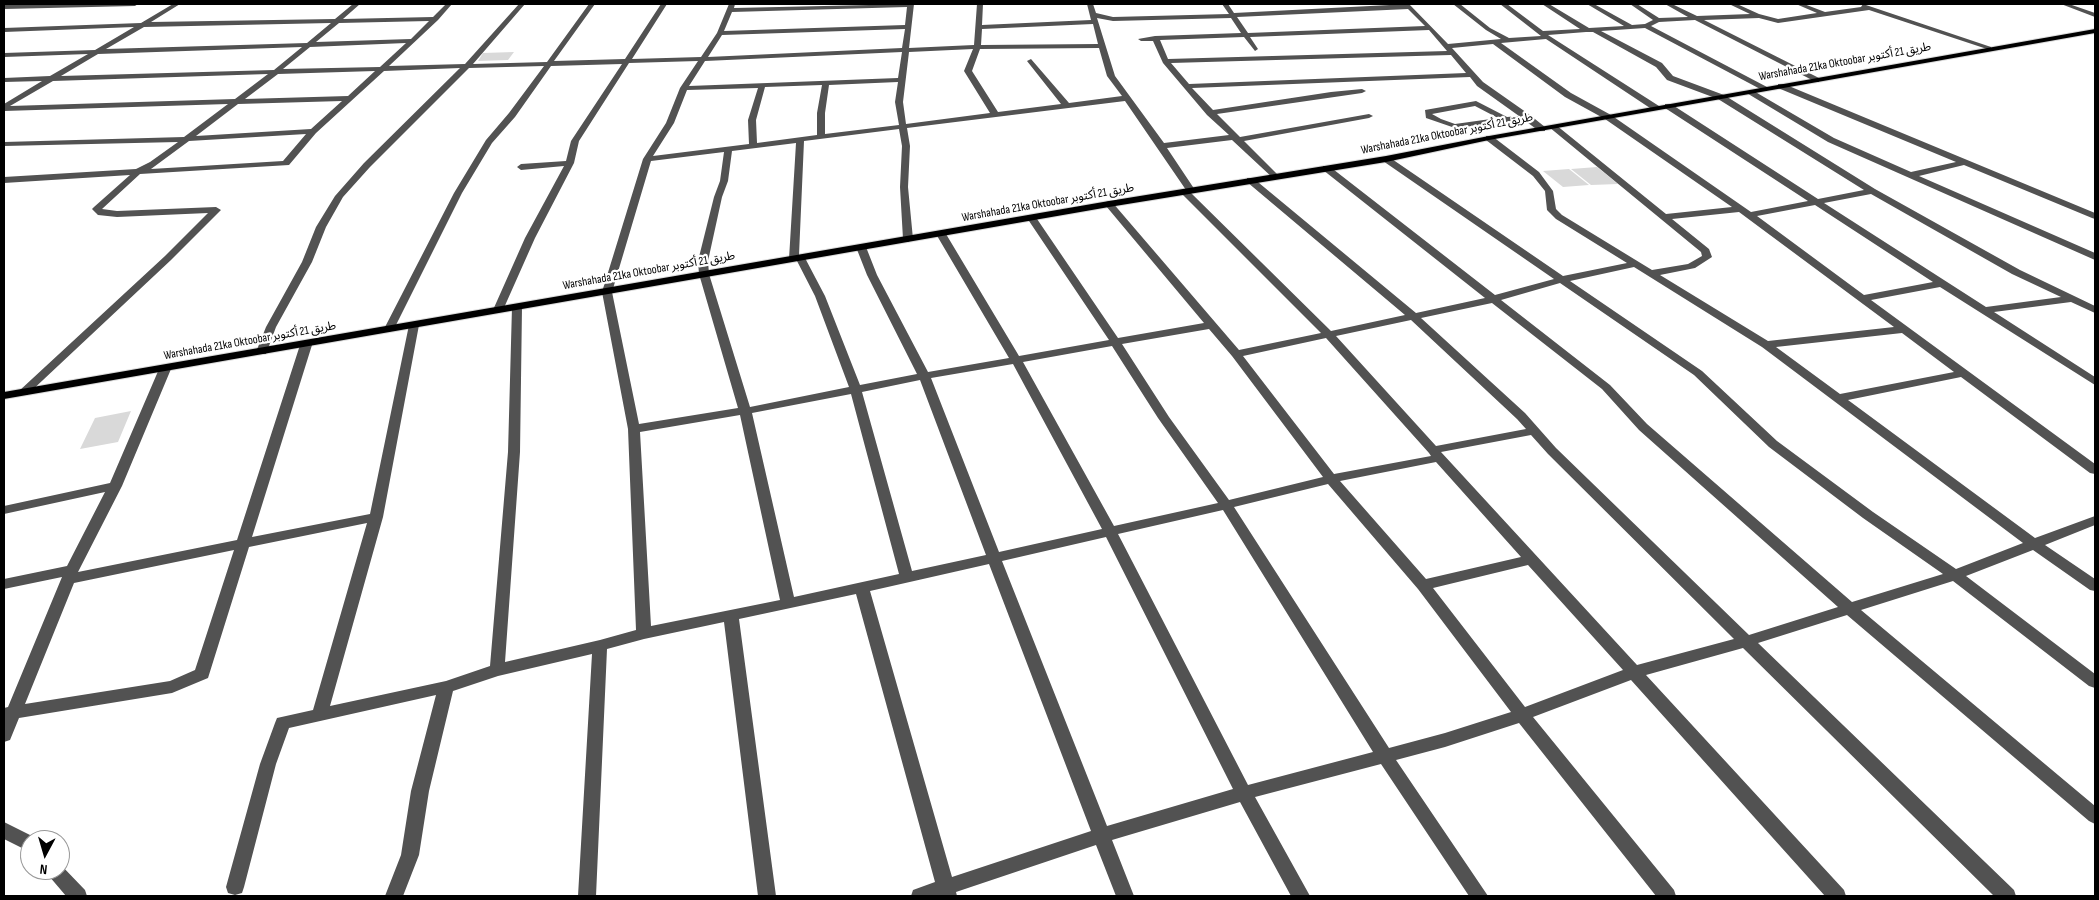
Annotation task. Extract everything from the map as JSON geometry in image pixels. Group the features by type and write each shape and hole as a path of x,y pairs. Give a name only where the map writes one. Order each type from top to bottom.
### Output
{"main road":[{"name":"Warshahada 21ka Oktoobar طريق 21 أكتوبر","path":"4,396 1109,204 1386,158 1721,96 2095,31"}],"street":[{"path":"4,8 135,4"},
{"path":"4,108 177,4"},
{"path":"23,393 168,258 216,210 117,214 99,212 97,209 138,172 153,164 185,138 276,72 334,21 357,4"},
{"path":"4,180 286,163 313,131 413,41 449,4"},
{"path":"262,352 271,327 307,262 321,227 339,196 468,65 522,4"},
{"path":"389,329 464,183 489,142 512,115 592,4"},
{"path":"498,310 530,238 570,163 575,141 664,4"},
{"path":"644,633 634,429 607,292 647,159 670,123 684,88 720,33 731,7 911,4 900,80 899,102 906,146 904,187 908,239"},
{"path":"980,4 978,47 968,71 995,114"},
{"path":"1090,4 1111,76 1162,146 1188,191 1329,334 1837,896"},
{"path":"1225,4 1255,49"},
{"path":"1456,4 1488,29 1506,40"},
{"path":"1503,4 1545,35 1656,108"},
{"path":"1545,4 1659,65 1670,78 1721,96 1872,191 2016,272 2095,310"},
{"path":"1590,4 1631,27"},
{"path":"1633,4 1658,20"},
{"path":"1668,4 1816,80"},
{"path":"1732,4 1759,16 1778,21 1869,8"},
{"path":"1799,4 1826,14"},
{"path":"1856,4 1989,48"},
{"path":"2064,4 2095,15"},
{"path":"980,28 1094,18 1234,16 1407,5 1431,28 1471,75 1497,98 1526,116 1542,129"},
{"path":"1446,46 1496,43 1545,35 1646,26 1658,20 1759,16"},
{"path":"4,30 436,18"},
{"path":"1646,26 1764,89"},
{"path":"720,33 909,27"},
{"path":"1141,39 1431,28"},
{"path":"1155,38 1166,61 1210,113 1274,176"},
{"path":"4,55 413,41"},
{"path":"1496,43 1568,95 1608,117 1745,212 2095,470"},
{"path":"4,80 703,59 905,52 978,47 1101,46"},
{"path":"1166,61 1453,53"},
{"path":"1031,61 1067,106"},
{"path":"1187,86 1471,75"},
{"path":"684,88 900,80"},
{"path":"821,136 821,113 826,83"},
{"path":"753,146 752,120 762,85"},
{"path":"1781,86 2095,216"},
{"path":"1210,113 1362,91"},
{"path":"1749,92 1831,140 2095,258"},
{"path":"4,108 350,98"},
{"path":"647,159 1127,98"},
{"path":"1505,119 1476,104 1428,112 1429,116 1438,121 1454,126 1505,119 1526,116"},
{"path":"1668,106 2095,382"},
{"path":"1162,146 1234,138 1370,116"},
{"path":"1553,127 1639,199 1666,217 1706,251 1707,258 1691,266 1653,273"},
{"path":"4,144 185,138 313,131"},
{"path":"1489,138 1536,174 1549,191 1552,210 1766,345 2034,544 2095,586"},
{"path":"800,140 797,258 820,296 856,391 907,577"},
{"path":"728,150 724,181 718,197 702,261 704,274 745,412 788,604"},
{"path":"1386,158 1698,373 1774,444 1868,515 1955,575 2095,682"},
{"path":"1910,174 1966,162"},
{"path":"521,167 570,163"},
{"path":"1326,168 1606,387 1643,427 1850,609 2095,816"},
{"path":"1250,180 1412,315 1534,431 2007,896"},
{"path":"1666,217 1745,212 1816,203 1872,191"},
{"path":"1109,204 1236,354 1332,478 1423,585 1522,715 1667,896"},
{"path":"1032,218 1164,418 1226,506 1384,755 1479,896"},
{"path":"941,234 1017,361 1110,532 1244,793 1301,896"},
{"path":"861,247 872,275 924,376 1100,836 1125,896"},
{"path":"1236,354 1494,299 1564,279 1636,264"},
{"path":"1862,298 1943,283"},
{"path":"1984,310 2074,299"},
{"path":"497,670 514,452 517,307"},
{"path":"319,716 376,517 414,325"},
{"path":"634,429 745,412 924,376 1212,325"},
{"path":"1766,345 1904,329"},
{"path":"9,713 172,687 202,674 267,474 306,345"},
{"path":"4,735 9,713 70,575 115,486 165,369"},
{"path":"1839,398 1964,373"},
{"path":"235,887 268,764 283,723 446,687 497,670 600,646 644,633 862,588 1226,506 1332,478 1534,431"},
{"path":"4,510 115,486"},
{"path":"4,584 70,575 376,517"},
{"path":"920,896 947,892 1100,836 1244,793 1445,740 1522,715 1635,672 1850,609 1955,575 2095,520"},
{"path":"1423,585 1532,559"},
{"path":"862,588 947,892"},
{"path":"731,615 767,896"},
{"path":"587,896 600,646"},
{"path":"394,896 410,855 420,791 446,687"},
{"path":"4,830 20,839"},
{"path":"64,880 78,896"}],"shaded area":[{"path":"514,52 508,60 478,61 483,53"},
{"path":"1597,167 1618,184 1591,185 1571,169"},
{"path":"1569,169 1589,185 1563,187 1543,171"},
{"path":"131,411 118,442 80,449 95,418"}]}
